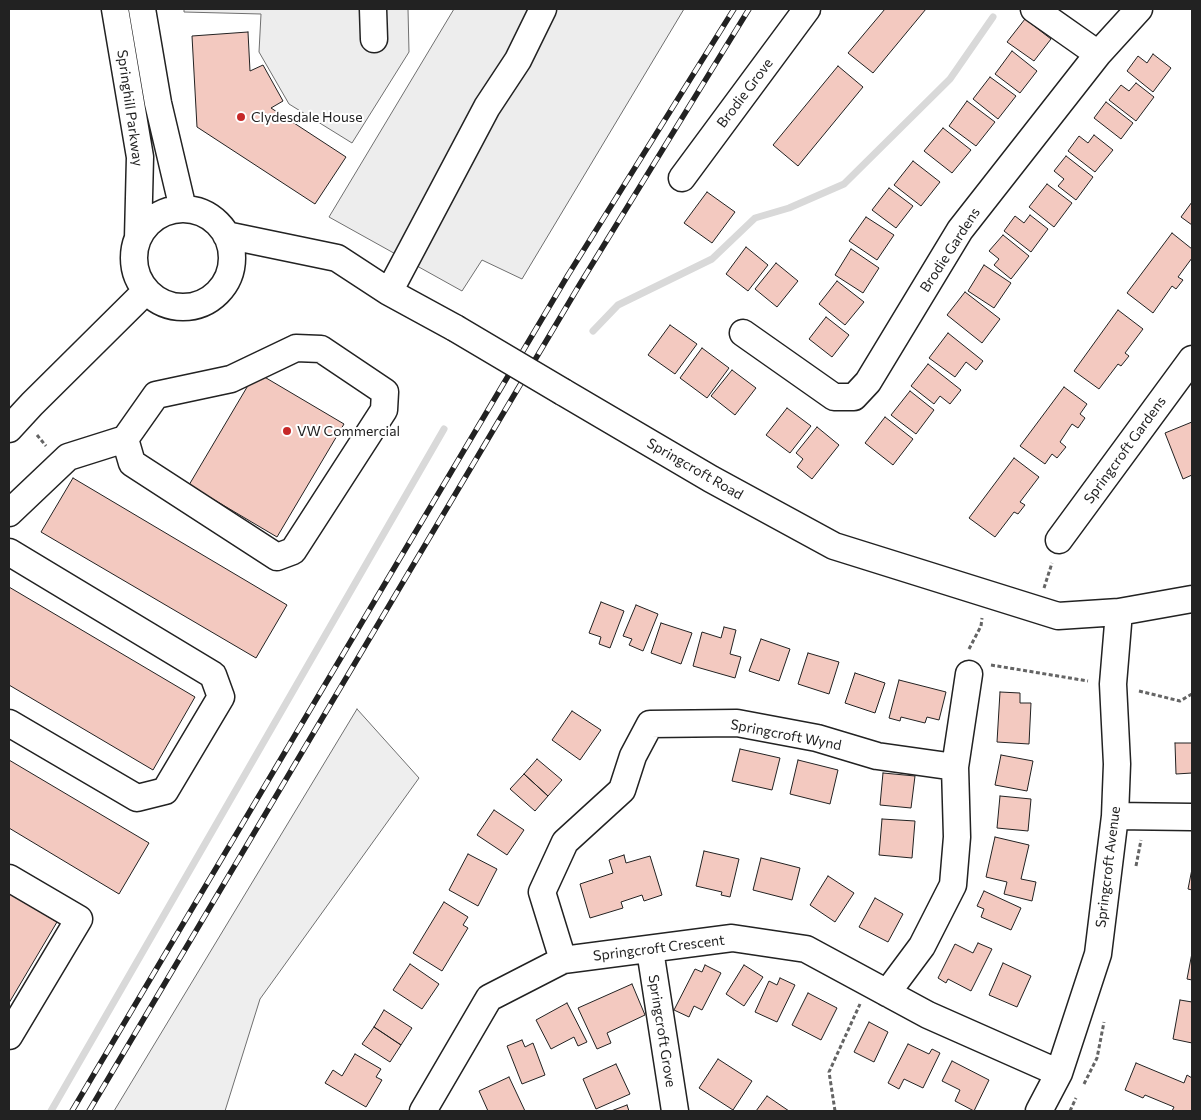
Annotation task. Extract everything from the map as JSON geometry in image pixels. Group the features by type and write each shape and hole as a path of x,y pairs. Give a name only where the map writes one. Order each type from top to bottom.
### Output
{"street":[{"name":"Springhill Parkway","path":"115,9 140,157 138,238"},
{"name":"Springhill Parkway","path":"142,9 158,103 183,209"},
{"path":"373,9 374,39"},
{"path":"389,292 487,108 518,60 543,9"},
{"name":"Brodie Grove","path":"682,178 807,9"},
{"path":"1034,9 1098,54"},
{"name":"Brodie Gardens","path":"743,334 834,397 854,397 868,382 960,230 1098,54 1139,9"},
{"path":"183,209 196,211 208,216 218,224 226,235 232,250 232,265 227,280 218,293 205,302 189,307 174,307 159,301 146,291 138,280 134,266 134,252 138,238 146,226 156,217 169,211 183,209"},
{"name":"Springcroft Road","path":"226,235 337,258 389,292 455,328 711,479 834,546 1058,616 1119,612 1192,600"},
{"path":"15,423 146,291"},
{"path":"9,514 68,457 125,439 156,395 231,379 296,348 321,350 385,392 384,410 294,551 276,557 132,464 125,439"},
{"name":"Springcroft Gardens","path":"1058,540 1192,359"},
{"path":"9,552 212,675 221,697 165,791 137,798 9,723"},
{"name":"Springcroft Avenue","path":"1039,1111 1059,1073 1098,954 1115,816 1117,764 1112,684 1119,612"},
{"path":"878,988 922,946 953,885 957,837 955,767 979,669"},
{"name":"Springcroft Wynd","path":"563,960 542,892 565,842 622,790 632,756 650,724 737,723 817,738 877,756 955,767"},
{"path":"1115,816 1192,817"},
{"path":"9,878 79,919 9,1036"},
{"name":"Springcroft Crescent","path":"423,1111 489,998 563,960 732,938 806,949 928,1015 1059,1073"},
{"name":"Springcroft Grove","path":"650,950 675,1111"}],"path":[{"path":"15,423 61,463"},
{"path":"1037,610 1058,540"},
{"path":"984,593 982,626 962,660 979,669 1112,684 1180,702 1192,694"},
{"path":"835,1111 829,1072 878,988"}],"shaded area":[{"path":"184,9 408,9 409,52 352,143 289,104 259,52 261,14 184,12"},
{"path":"454,9 684,9 522,279 482,260 462,291 329,217"},
{"path":"357,709 419,778 260,999 225,1111 114,1111"}],"building":[{"path":"885,9 926,9 873,73 848,53"},
{"path":"1025,19 1051,39 1034,61 1007,42"},
{"name":"Clydesdale House","path":"248,32 250,71 263,65 283,101 271,108 346,157 315,204 197,127 192,36"},
{"path":"1012,51 1037,71 1020,93 995,74"},
{"path":"1153,54 1171,68 1153,92 1127,71 1138,56 1147,63"},
{"path":"838,66 863,87 798,166 773,145"},
{"path":"990,77 1016,96 998,119 973,99"},
{"path":"1136,83 1154,97 1136,121 1109,100 1121,85 1129,91"},
{"path":"967,101 995,122 976,146 949,126"},
{"path":"1106,102 1133,123 1121,139 1094,118"},
{"path":"943,128 971,150 952,173 924,151"},
{"path":"1094,135 1113,150 1095,172 1068,151 1079,136 1088,143"},
{"path":"1066,156 1093,177 1076,200 1058,186 1064,179 1054,171"},
{"path":"913,161 940,182 921,206 894,185"},
{"path":"1047,184 1072,203 1054,227 1029,207"},
{"path":"889,188 913,206 896,228 872,210"},
{"path":"707,192 735,212 712,243 684,223"},
{"path":"1192,202 1192,225 1181,217"},
{"path":"1030,215 1048,229 1031,252 1004,231 1015,216 1024,223"},
{"path":"866,217 894,235 877,260 849,241"},
{"path":"1172,233 1192,249 1192,258 1178,277 1183,280 1176,289 1172,286 1153,313 1127,293"},
{"path":"1003,235 1029,256 1011,279 994,265 999,259 989,251"},
{"path":"746,247 768,265 748,291 726,274"},
{"path":"851,249 879,268 863,293 835,275"},
{"path":"776,263 798,281 777,307 755,289"},
{"path":"984,265 1011,283 994,308 968,291"},
{"path":"837,281 864,302 845,325 819,304"},
{"path":"965,292 1000,319 982,343 947,315"},
{"path":"1118,310 1143,329 1125,353 1129,356 1121,366 1118,364 1099,389 1074,371"},
{"path":"826,317 849,335 832,357 809,339"},
{"path":"670,325 697,344 675,374 648,355"},
{"path":"948,333 983,361 976,370 966,362 955,377 929,358"},
{"path":"702,348 729,368 707,398 680,378"},
{"path":"928,364 961,390 950,404 940,396 934,404 911,386"},
{"path":"732,370 756,388 735,415 711,396"},
{"path":"256,372 344,424 277,537 189,485"},
{"path":"1064,387 1087,404 1080,414 1085,418 1078,428 1072,424 1060,442 1066,447 1057,458 1052,454 1045,464 1020,446"},
{"path":"910,391 934,410 916,434 891,415"},
{"path":"787,408 811,426 790,453 766,435"},
{"path":"885,417 913,439 893,465 865,443"},
{"path":"1192,422 1192,475 1183,479 1165,433"},
{"path":"817,427 839,445 812,479 797,467 803,459 796,453"},
{"path":"1014,458 1039,477 1020,502 1025,505 1018,514 1014,512 995,537 969,518"},
{"path":"73,478 287,605 256,658 41,532"},
{"path":"9,587 195,697 153,770 9,685"},
{"path":"601,602 624,611 610,648 599,644 601,637 589,633"},
{"path":"636,605 658,614 643,651 629,645 632,639 623,636"},
{"path":"661,623 692,633 681,664 651,653"},
{"path":"724,627 736,630 730,654 741,657 735,678 693,666 702,632 721,638"},
{"path":"761,639 790,649 779,681 749,671"},
{"path":"808,653 839,662 829,694 798,684"},
{"path":"855,673 885,683 875,713 845,703"},
{"path":"899,680 946,692 939,720 927,717 925,723 901,717 900,721 889,718"},
{"path":"1000,692 1020,693 1020,703 1031,703 1029,744 997,742"},
{"path":"572,711 601,730 580,760 552,740"},
{"path":"1175,743 1192,743 1192,773 1176,774"},
{"path":"740,749 780,758 772,790 732,781"},
{"path":"1001,755 1033,761 1027,791 995,785"},
{"path":"537,759 562,780 548,796 524,774"},
{"path":"9,760 149,843 119,894 9,828"},
{"path":"798,760 838,770 830,804 790,794"},
{"path":"883,773 915,776 911,808 880,805"},
{"path":"524,774 548,796 535,811 510,789"},
{"path":"1000,796 1031,799 1028,831 997,828"},
{"path":"494,810 524,830 507,855 477,835"},
{"path":"882,819 915,821 912,858 879,855"},
{"path":"995,837 1029,845 1021,879 1036,882 1032,901 1004,894 1007,882 986,877"},
{"path":"704,851 739,859 730,897 721,895 722,892 696,886"},
{"path":"468,854 497,869 478,906 449,890"},
{"path":"624,855 626,863 650,856 662,895 644,901 642,895 621,902 623,908 590,918 580,884 613,873 609,860"},
{"path":"761,858 800,868 792,900 753,890"},
{"path":"1192,869 1192,890 1188,889"},
{"path":"828,876 854,893 835,922 810,905"},
{"path":"984,891 1021,908 1011,930 981,917 984,909 977,906"},
{"path":"9,893 57,922 9,1003"},
{"path":"875,898 903,914 888,942 859,927"},
{"path":"444,902 468,917 463,925 468,928 442,971 413,953"},
{"path":"978,943 992,949 971,991 948,979 946,983 938,978 955,944 973,953"},
{"path":"1192,953 1192,980 1187,979"},
{"path":"1003,963 1031,976 1017,1007 989,995"},
{"path":"410,964 439,984 422,1009 393,990"},
{"path":"705,965 721,973 702,1010 694,1006 689,1017 674,1010 695,969 702,972"},
{"path":"744,965 763,977 744,1006 726,994"},
{"path":"780,978 795,985 777,1022 755,1012 769,981 777,985"},
{"path":"632,984 645,1015 607,1033 611,1043 597,1049 578,1008"},
{"path":"808,993 837,1008 821,1040 792,1025"},
{"path":"1180,1000 1192,1002 1192,1043 1173,1039"},
{"path":"567,1003 587,1042 578,1046 574,1037 551,1049 536,1020"},
{"path":"384,1010 412,1028 401,1045 374,1027"},
{"path":"869,1022 888,1032 874,1062 854,1052"},
{"path":"374,1027 401,1045 390,1062 362,1044"},
{"path":"522,1040 525,1047 533,1043 545,1075 522,1084 507,1046"},
{"path":"908,1044 929,1054 932,1049 940,1053 923,1088 904,1079 899,1089 888,1083"},
{"path":"355,1054 381,1069 376,1077 382,1080 366,1107 325,1083 333,1070 342,1076"},
{"path":"718,1059 752,1081 733,1110 699,1088"},
{"path":"952,1061 989,1080 974,1111 955,1101 960,1090 942,1081"},
{"path":"1136,1063 1184,1083 1187,1075 1192,1078 1192,1111 1172,1111 1174,1107 1145,1095 1143,1098 1125,1090"},
{"path":"616,1064 630,1094 596,1109 583,1079"},
{"path":"509,1077 525,1111 488,1111 479,1091"},
{"path":"767,1096 789,1111 756,1111"},
{"path":"627,1105 629,1111 611,1111"}],"waterway":[{"path":"593,331 618,305 712,259 755,218 789,208 844,184 950,79 993,17"},
{"path":"51,1111 444,429"}],"railway":[{"path":"72,1111 568,275 734,9"},
{"path":"89,1111 580,284 749,9"}],"place":[{"name":"Clydesdale House","path":"241,117"},
{"name":"VW Commercial","path":"287,431"}]}
